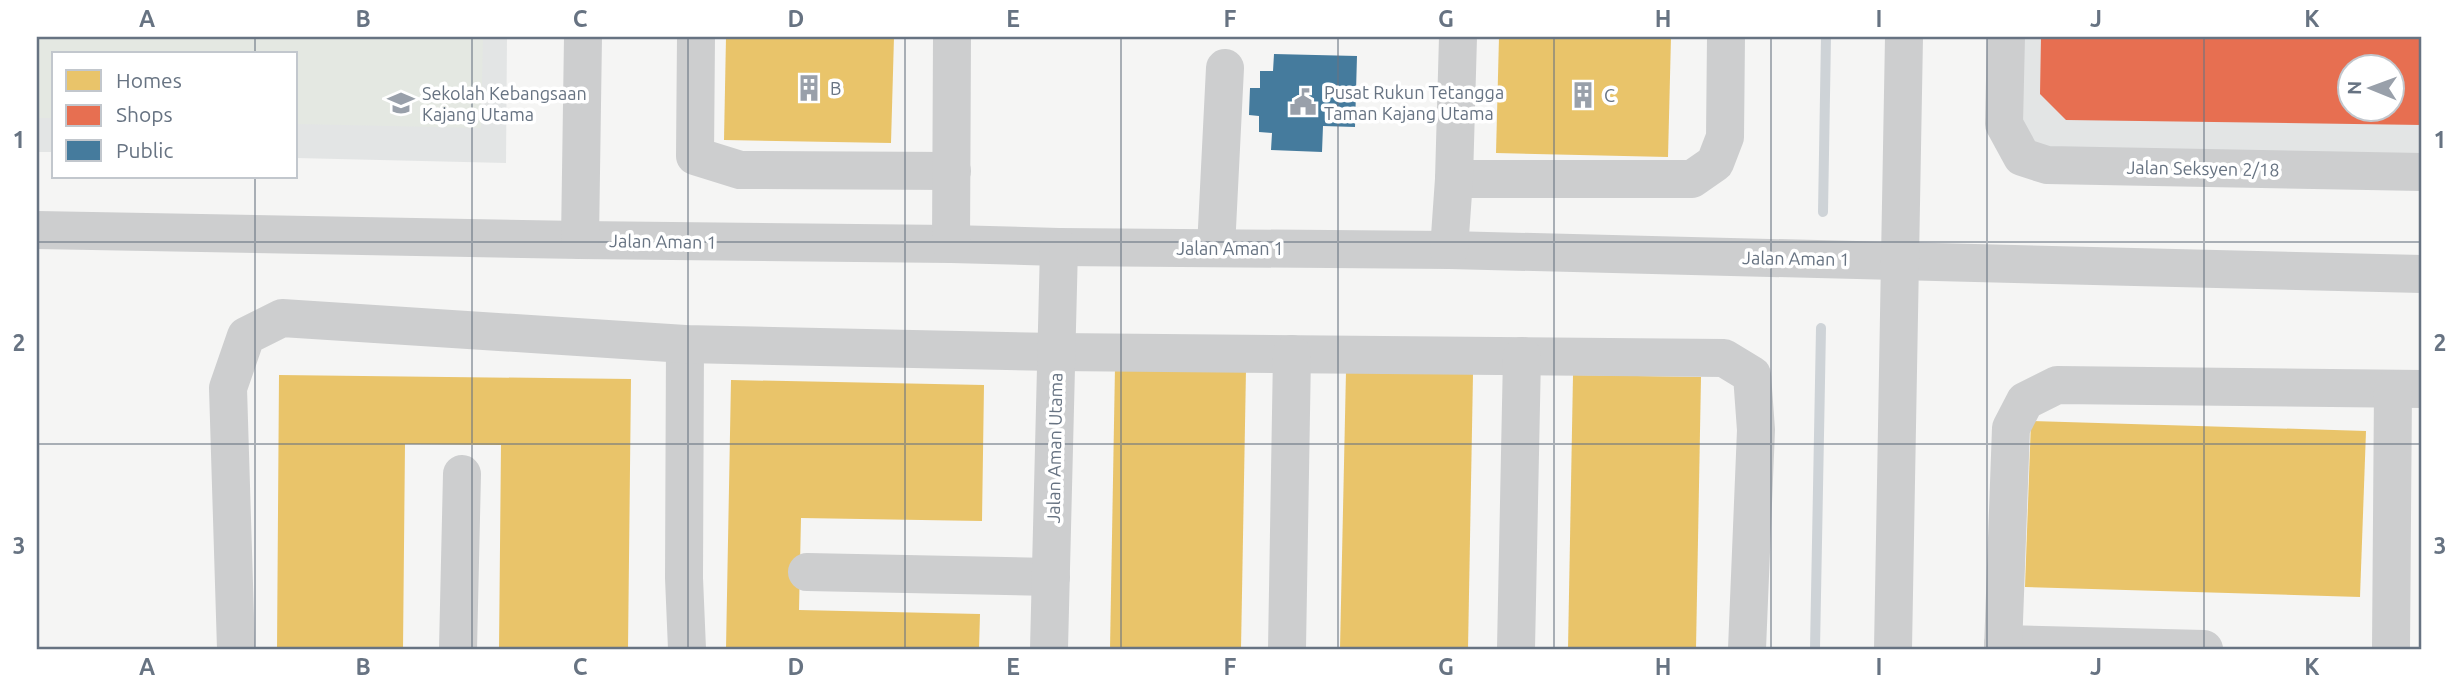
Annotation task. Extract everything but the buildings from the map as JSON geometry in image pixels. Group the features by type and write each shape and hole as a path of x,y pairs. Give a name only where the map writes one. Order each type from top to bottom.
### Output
{"street":[{"path":"580,240 583,37"},
{"path":"696,37 695,156 740,170 952,171"},
{"path":"951,244 952,37"},
{"path":"1449,250 1458,37"},
{"path":"1454,179 1692,178 1715,163 1724,137 1726,37"},
{"path":"1893,649 1904,37"},
{"name":"Jalan Seksyen 2/18","path":"2006,37 2004,124 2022,157 2047,165 2422,172"},
{"path":"1216,248 1225,68"},
{"name":"Jalan Aman 1","path":"37,230 1059,247 1449,250 2422,274"},
{"name":"Jalan Aman Utama","path":"1049,649 1059,247"},
{"path":"236,649 228,388 246,336 282,318 685,344 1056,352 1724,358 1752,375 1756,430 1748,649"},
{"path":"685,344 684,578 687,649"},
{"path":"1287,649 1292,354"},
{"path":"1516,649 1522,356"},
{"path":"2204,649 2003,647 2011,428 2025,401 2057,385 2407,389 2391,649"},
{"path":"458,649 462,474"},
{"path":"807,572 1051,577"}],"shaded area":[{"name":"Sekolah Kebangsaan Kajang Utama","path":"37,37 507,37 506,163 298,158 298,52 52,52 52,152 37,152"},
{"name":"Sekolah Kebangsaan Kajang Utama","path":"37,37 483,37 481,128 298,124 298,52 52,52 52,118 37,118"},
{"path":"2020,37 2422,37 2422,155 2048,151 2032,143 2019,114"}],"waterway":[{"path":"1823,212 1826,37"},
{"path":"1815,649 1821,328"}],"place":[{"name":"B","path":"809,88"},
{"name":"C","path":"1583,95"},
{"name":"Pusat Rukun Tetangga Taman Kajang Utama","path":"1303,102"},
{"name":"Sekolah Kebangsaan Kajang Utama","path":"401,103"}]}
